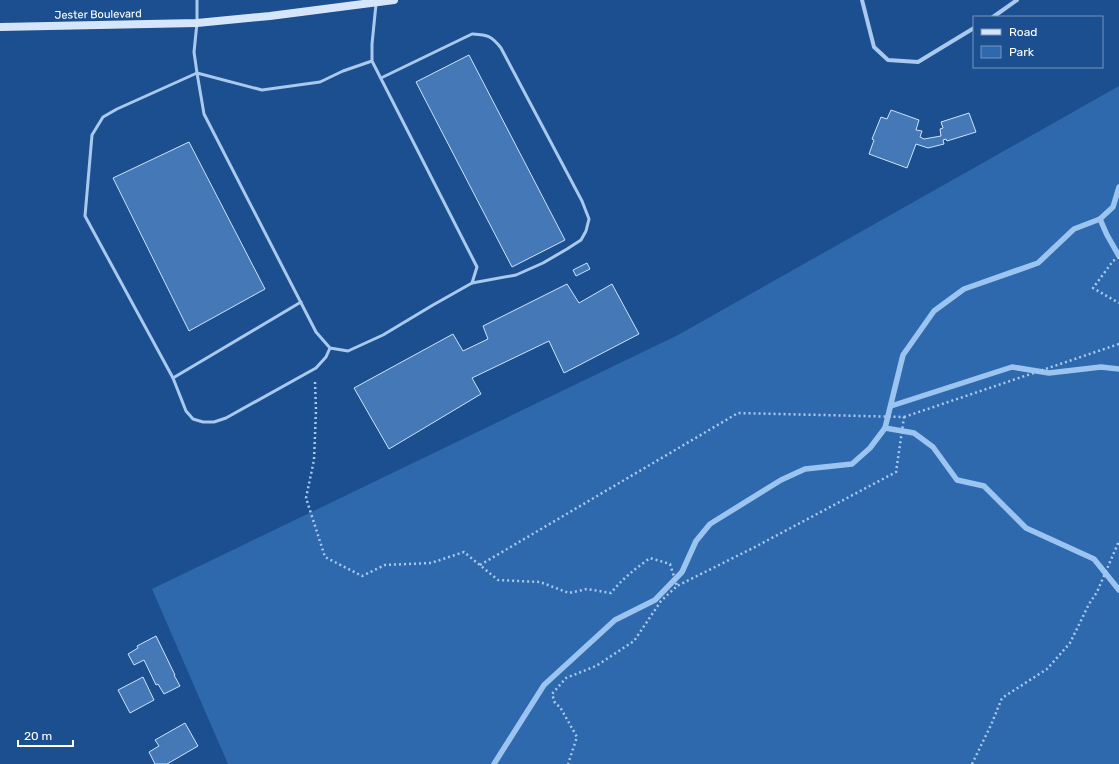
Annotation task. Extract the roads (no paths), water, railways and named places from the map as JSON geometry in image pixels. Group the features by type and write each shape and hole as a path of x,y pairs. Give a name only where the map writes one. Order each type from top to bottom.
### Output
{"street":[{"name":"Jester Boulevard","path":"0,27 197,23 270,16 394,0"},
{"path":"862,0 874,47 888,60 918,62 973,29"},
{"path":"995,16 1017,0"}],"lane":[{"path":"197,0 197,23 194,52 204,114 316,332 330,348 348,351 383,335 472,283 516,275 543,263 581,240 586,231 589,219 582,201 501,48 494,39 484,35 472,34 381,78"},
{"path":"376,2 372,61 477,267 472,283"},
{"path":"330,348 326,357 316,368 226,418 214,422 203,422 193,419 186,411 173,378 85,216 92,135 103,118 117,109 197,73 262,90 320,82 343,71 372,61"},
{"path":"173,378 301,302"}],"waterway":[{"path":"494,764 544,685 615,620 655,600 682,572 696,541 710,524 781,480 805,469 852,464 870,448 885,428 903,355 934,311 964,289 1038,263 1074,229 1100,219 1113,207 1119,187"},
{"path":"1100,219 1119,256"},
{"path":"891,406 1012,367 1049,373 1101,367 1119,369"},
{"path":"885,428 914,433 933,447 957,480 984,486 1026,528 1094,559 1119,590"}]}
